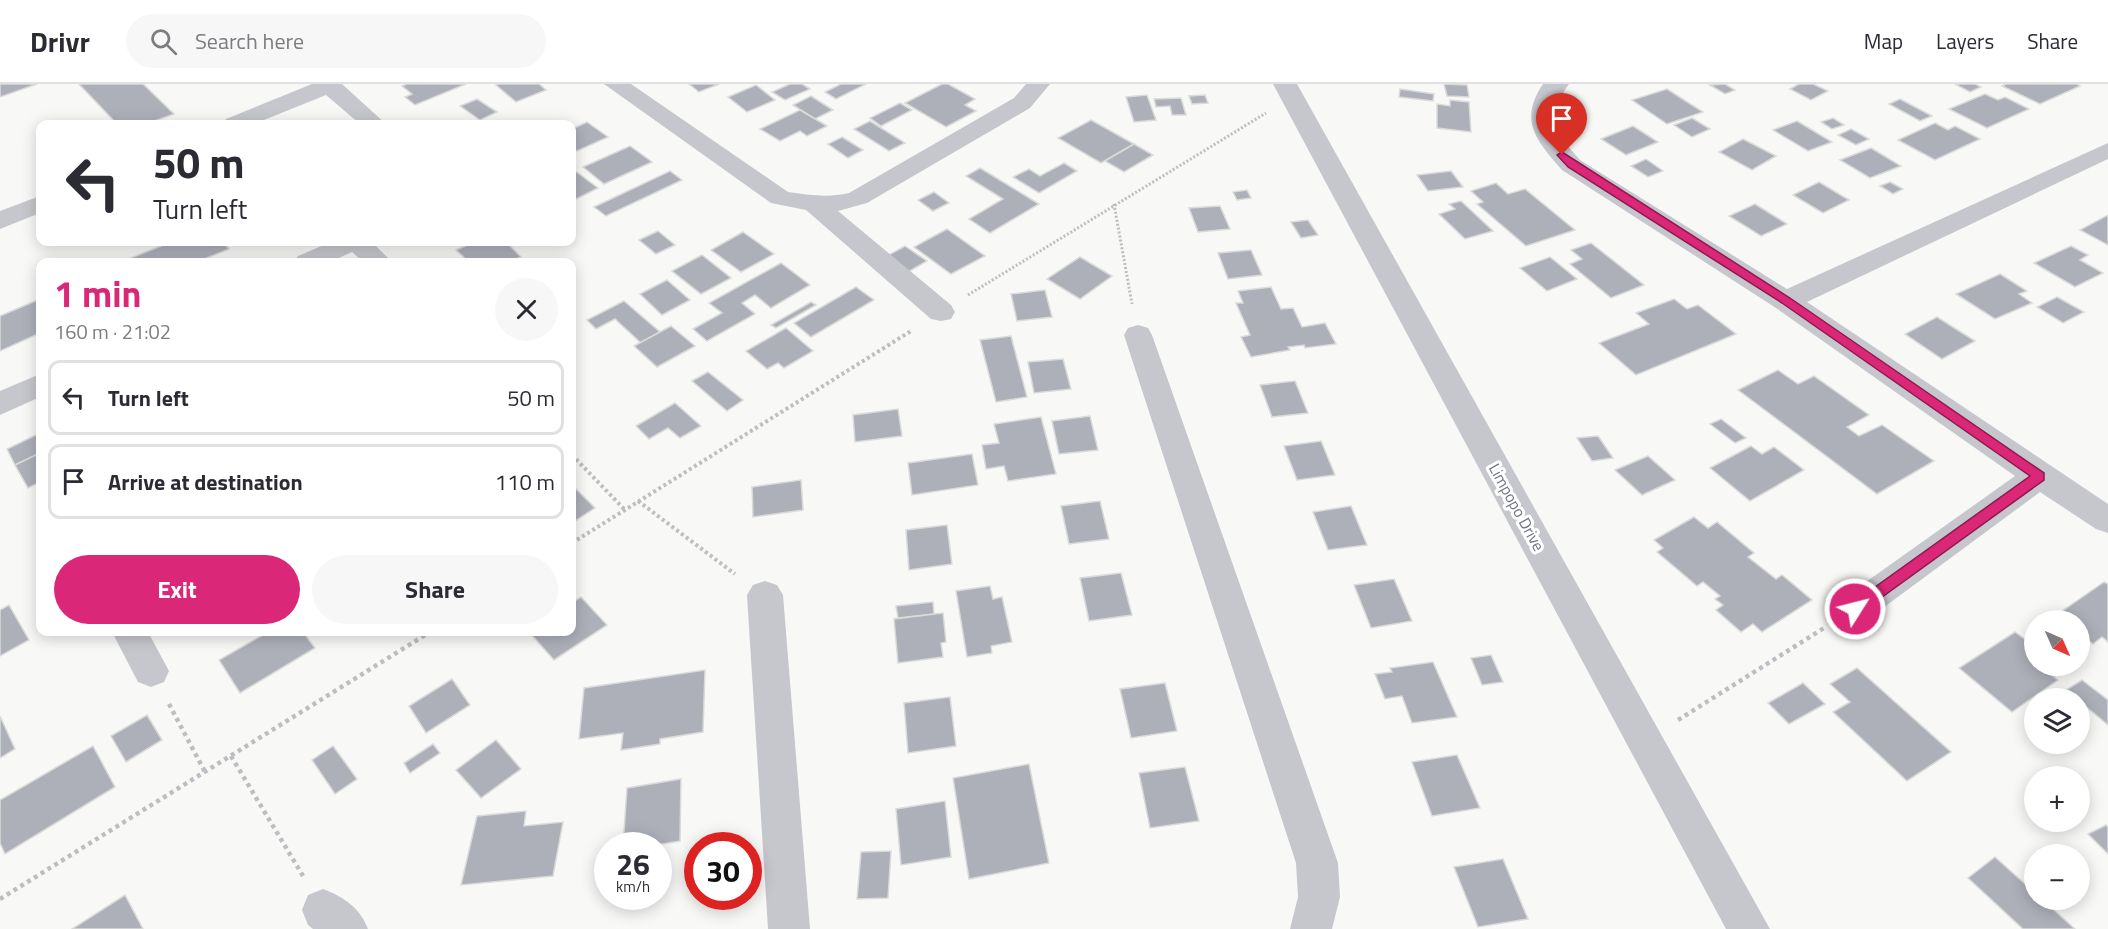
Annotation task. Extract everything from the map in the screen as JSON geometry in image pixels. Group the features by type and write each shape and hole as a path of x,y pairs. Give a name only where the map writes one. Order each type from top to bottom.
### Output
{"street":[{"path":"616,84 780,198 814,204 834,204 858,198 1022,103 1038,84"},
{"name":"Limpopo Drive","path":"1285,84 1749,929"},
{"path":"1557,84 1542,105 1542,127 1553,146 1571,165 1786,301 2039,476 2108,520"},
{"path":"244,120 329,85 369,120"},
{"path":"1786,301 2108,150"},
{"path":"814,204 941,312"},
{"path":"0,221 36,206"},
{"path":"317,258 346,246"},
{"path":"360,246 373,258"},
{"path":"1138,335 1317,863 1319,897 1311,929"},
{"path":"0,404 36,387"},
{"path":"1855,609 2039,476"},
{"path":"765,596 789,929"},
{"path":"132,636 151,671"}],"path":[{"path":"1114,204 1138,335"},
{"path":"576,459 625,510"},
{"path":"638,501 765,596"},
{"path":"1646,741 1855,609"},
{"path":"0,899 424,636"},
{"path":"151,671 205,772"},
{"path":"231,756 335,919"}],"building":[{"path":"0,84 37,84 0,97"},
{"path":"79,84 143,84 174,114 157,120 113,120"},
{"path":"407,84 466,84 415,105 405,97 412,94 402,86"},
{"path":"539,84 546,90 516,102 496,85"},
{"path":"689,84 719,84 699,92"},
{"path":"790,84 802,84 810,89 785,100 772,92"},
{"path":"841,84 866,84 836,99 825,92"},
{"path":"942,84 948,84 975,99 965,105 976,111 946,127 905,103"},
{"path":"1444,84 1467,85 1469,97 1447,96"},
{"path":"1725,84 1735,90 1725,94 1710,85"},
{"path":"1799,84 1813,84 1828,91 1811,100 1790,89"},
{"path":"1955,84 1975,84 1981,87 1970,92"},
{"path":"2006,84 2077,84 2080,86 2040,104 2002,86"},
{"path":"756,85 775,100 747,112 728,97"},
{"path":"1400,89 1434,94 1433,101 1399,97"},
{"path":"1667,89 1703,112 1667,124 1632,100"},
{"path":"1985,94 1998,100 2005,97 2029,109 1987,128 1949,109"},
{"path":"1147,95 1156,120 1134,122 1126,97"},
{"path":"1205,95 1208,103 1192,104 1189,96"},
{"path":"811,96 833,110 815,119 793,105"},
{"path":"1181,98 1186,115 1172,115 1170,106 1156,107 1154,99"},
{"path":"477,99 497,112 480,120 460,106"},
{"path":"1900,99 1932,116 1920,121 1889,104"},
{"path":"1450,100 1469,102 1471,132 1437,128 1437,104 1450,106"},
{"path":"900,103 912,110 881,126 870,118"},
{"path":"800,110 827,126 807,136 800,131 780,141 760,129"},
{"path":"1692,118 1710,129 1692,137 1674,125"},
{"path":"1833,118 1844,125 1832,129 1821,122"},
{"path":"1091,120 1134,144 1101,163 1058,138"},
{"path":"870,121 905,143 889,151 854,129"},
{"path":"1797,121 1832,142 1808,151 1773,130"},
{"path":"587,122 608,137 577,151 576,127"},
{"path":"1935,123 1948,130 1955,126 1980,139 1935,160 1898,140"},
{"path":"1633,126 1658,142 1626,155 1601,139"},
{"path":"1851,129 1869,139 1856,145 1838,135"},
{"path":"842,137 863,150 848,158 828,144"},
{"path":"1743,139 1776,156 1752,170 1719,152"},
{"path":"1134,144 1153,155 1124,172 1105,161"},
{"path":"630,146 652,162 604,184 583,167"},
{"path":"1871,148 1901,166 1870,178 1840,160"},
{"path":"1646,159 1663,171 1648,177 1631,166"},
{"path":"1064,163 1077,171 1039,193 1013,177 1029,169 1040,176"},
{"path":"980,168 1039,204 990,233 969,219 1003,199 966,176"},
{"path":"670,171 682,180 606,216 594,207"},
{"path":"1451,171 1463,187 1428,191 1417,175"},
{"path":"576,172 598,188 576,199"},
{"path":"1819,182 1849,200 1823,213 1793,195"},
{"path":"1890,182 1903,189 1893,194 1880,186"},
{"path":"1496,183 1508,194 1525,189 1575,230 1526,246 1477,204 1483,202 1471,191"},
{"path":"1247,190 1251,198 1237,200 1233,192"},
{"path":"934,192 949,203 933,211 918,200"},
{"path":"1461,201 1493,231 1465,239 1439,214 1455,209 1449,204"},
{"path":"1755,204 1787,224 1761,236 1729,216"},
{"path":"1220,206 1230,229 1198,232 1189,208"},
{"path":"2108,215 2108,245 2080,230"},
{"path":"1308,220 1318,235 1301,238 1291,222"},
{"path":"947,229 985,256 951,274 914,247"},
{"path":"658,231 675,245 656,254 639,240"},
{"path":"743,232 774,254 741,272 711,250"},
{"path":"1591,243 1644,285 1611,298 1570,264 1582,259 1571,250"},
{"path":"161,246 226,246 229,249 207,258 131,258"},
{"path":"465,246 510,246 521,257 465,258 456,250"},
{"path":"905,246 927,261 908,272 887,256"},
{"path":"2071,246 2088,255 2080,260 2103,273 2075,287 2034,263"},
{"path":"1251,250 1262,275 1228,279 1218,253"},
{"path":"702,255 731,278 701,294 672,271"},
{"path":"1080,257 1112,276 1080,299 1047,279"},
{"path":"1550,257 1577,279 1547,291 1520,268"},
{"path":"781,263 810,285 771,308 755,295 742,303 755,314 707,341 693,329 722,313 709,303"},
{"path":"2000,274 2027,291 2019,294 2032,303 1995,319 1956,294"},
{"path":"667,280 690,300 662,315 640,294"},
{"path":"856,287 874,300 811,337 794,323"},
{"path":"1271,287 1281,309 1293,308 1302,327 1325,323 1336,344 1305,348 1304,345 1288,347 1290,350 1251,357 1241,337 1250,335 1236,303 1243,303 1238,291"},
{"path":"1045,290 1052,317 1017,321 1011,294"},
{"path":"2057,297 2084,312 2063,323 2037,307"},
{"path":"1674,299 1687,309 1698,305 1736,334 1636,375 1599,343 1649,324 1636,313"},
{"path":"36,301 36,335 0,351 0,316"},
{"path":"624,301 660,332 641,343 615,319 596,329 587,320"},
{"path":"811,302 816,305 776,328 771,325"},
{"path":"1937,317 1975,341 1942,359 1905,334"},
{"path":"671,326 695,346 657,367 634,346"},
{"path":"786,328 813,351 784,368 778,363 767,369 746,351"},
{"path":"1011,336 1027,397 996,402 980,340"},
{"path":"1063,359 1071,389 1034,393 1028,362"},
{"path":"1778,370 1798,384 1814,376 1869,415 1847,427 1859,436 1882,425 1934,461 1877,494 1738,390"},
{"path":"708,372 743,400 727,411 692,381"},
{"path":"1295,381 1308,413 1272,417 1260,385"},
{"path":"675,403 701,426 680,438 668,428 649,439 636,426"},
{"path":"898,409 902,436 855,442 853,415"},
{"path":"1090,416 1098,450 1059,454 1052,421"},
{"path":"1041,417 1056,474 1008,481 1004,466 986,469 982,445 999,443 994,424"},
{"path":"1721,419 1746,438 1735,443 1710,424"},
{"path":"36,435 36,455 15,465 7,449"},
{"path":"1598,436 1613,458 1592,461 1577,438"},
{"path":"1321,441 1335,475 1297,480 1284,446"},
{"path":"1751,446 1762,454 1774,447 1804,470 1750,501 1710,468"},
{"path":"972,454 978,485 912,495 908,463"},
{"path":"36,455 36,484 28,488 15,465"},
{"path":"1648,456 1675,480 1642,495 1615,470"},
{"path":"801,480 803,510 753,517 752,487"},
{"path":"576,489 595,508 576,520"},
{"path":"1100,501 1109,539 1069,544 1061,506"},
{"path":"1351,506 1367,545 1328,550 1313,512"},
{"path":"1694,517 1708,528 1717,522 1754,553 1748,557 1776,579 1782,575 1812,600 1762,632 1753,624 1741,632 1716,610 1723,605 1715,599 1720,596 1703,582 1697,586 1657,552 1663,548 1654,540"},
{"path":"947,525 952,564 909,570 906,530"},
{"path":"1121,573 1132,615 1089,621 1080,578"},
{"path":"1394,579 1412,621 1371,628 1354,585"},
{"path":"2104,582 2108,584 2108,642 2102,637 2093,644 2090,642 2090,610 2064,610"},
{"path":"990,586 993,599 1002,597 1012,642 991,646 992,653 967,657 956,591"},
{"path":"581,597 607,625 554,660 533,636 576,636 576,600"},
{"path":"933,602 934,614 898,618 896,606"},
{"path":"9,605 29,640 0,656 0,610"},
{"path":"943,613 946,642 941,643 943,657 898,663 894,619"},
{"path":"2015,632 2024,639 2024,676 2053,676 2058,680 2046,688 2024,688 2024,704 2012,712 1959,668"},
{"path":"261,636 306,636 315,648 240,693 219,660"},
{"path":"1491,655 1503,682 1482,685 1471,658"},
{"path":"1433,662 1457,717 1412,723 1402,696 1385,699 1375,674 1392,672 1390,668"},
{"path":"1857,668 1951,752 1907,781 1833,712 1850,702 1830,684"},
{"path":"705,670 703,732 660,739 660,744 621,750 623,733 579,739 584,688"},
{"path":"452,679 470,705 426,733 409,706"},
{"path":"2082,680 2108,700 2108,725 2090,710 2090,688 2069,688"},
{"path":"1165,683 1177,731 1131,738 1120,689"},
{"path":"1803,683 1825,704 1789,724 1768,703"},
{"path":"950,697 956,746 908,753 904,703"},
{"path":"147,715 162,740 126,762 111,736"},
{"path":"0,716 15,749 0,758"},
{"path":"496,740 521,769 481,798 456,770"},
{"path":"433,744 440,753 410,773 404,763"},
{"path":"93,746 115,787 5,854 0,843 0,800"},
{"path":"333,746 357,779 335,794 312,760"},
{"path":"1457,755 1480,808 1432,816 1412,762"},
{"path":"1029,764 1049,863 969,879 953,778"},
{"path":"1185,767 1199,821 1150,828 1139,773"},
{"path":"681,779 680,841 672,842 672,832 624,832 627,788"},
{"path":"945,801 951,857 901,865 896,809"},
{"path":"526,811 524,826 563,822 553,876 461,885 477,816"},
{"path":"2106,825 2108,827 2108,854 2088,834"},
{"path":"891,851 888,898 857,899 861,852"},
{"path":"1995,857 2024,883 2024,910 2054,910 2075,929 2023,929 1968,878"},
{"path":"1503,859 1528,919 1478,927 1454,867"},
{"path":"125,895 143,929 72,929"}],"route":[{"path":"1562,155 1571,165 1786,301 2039,476 1855,609"}]}
